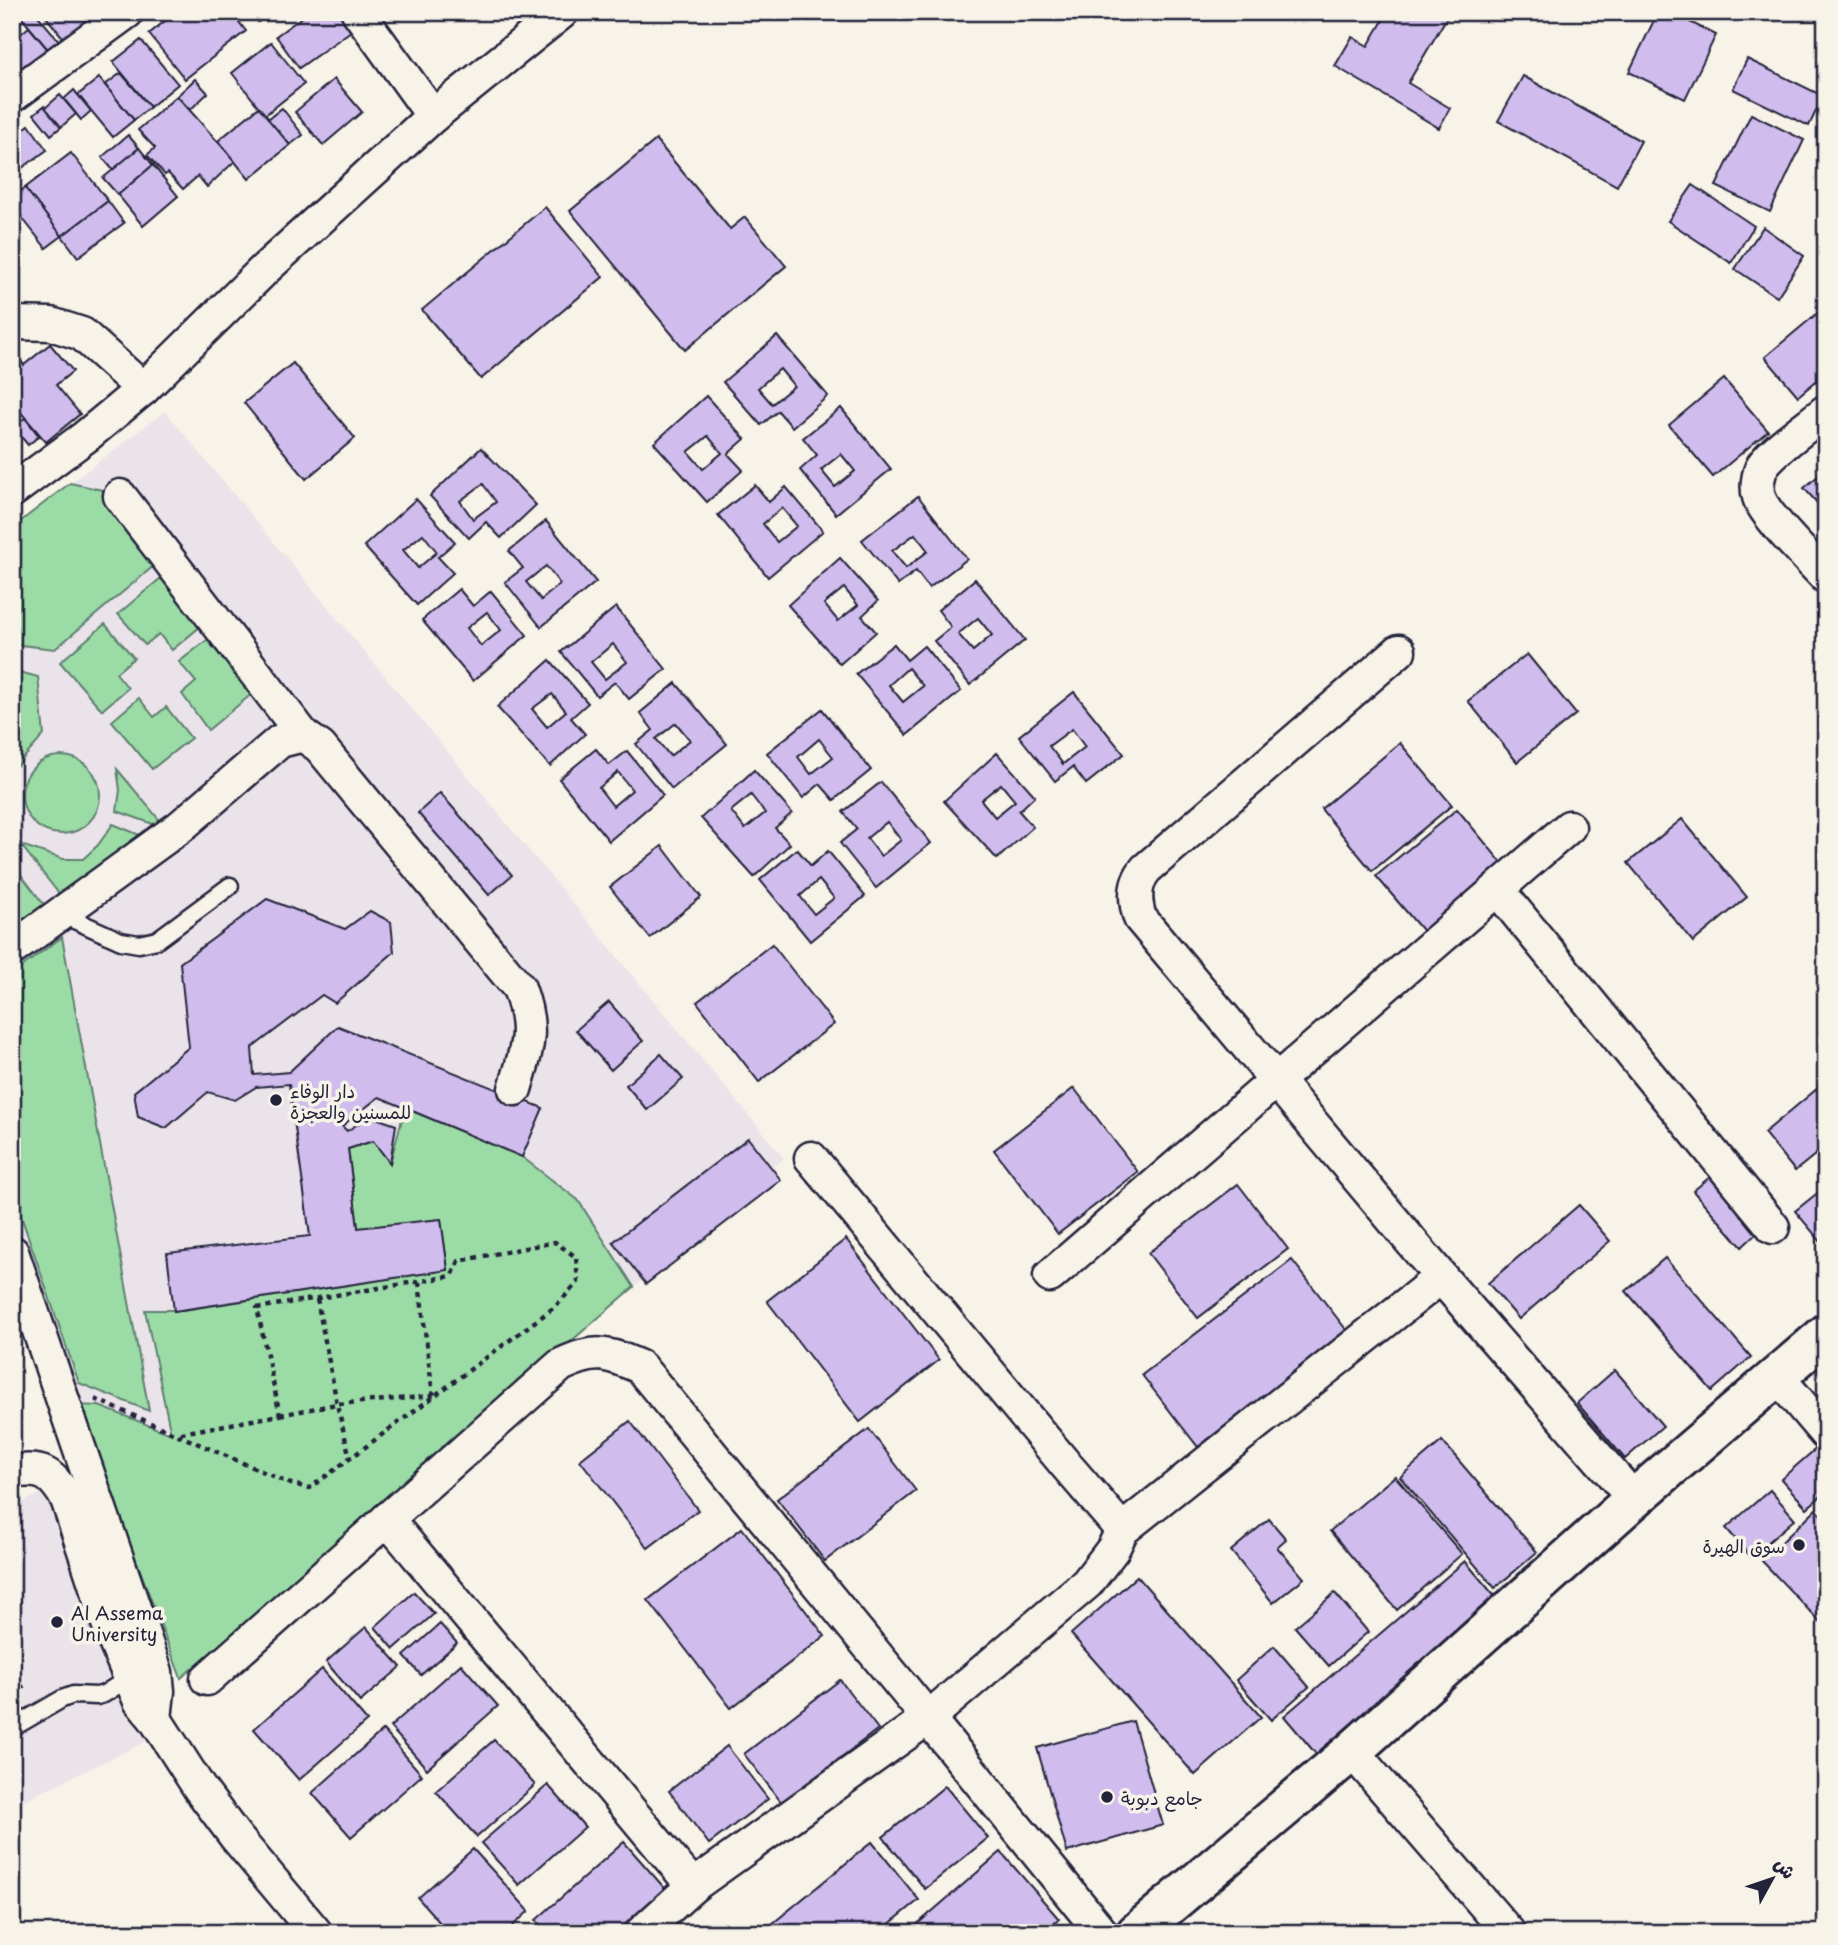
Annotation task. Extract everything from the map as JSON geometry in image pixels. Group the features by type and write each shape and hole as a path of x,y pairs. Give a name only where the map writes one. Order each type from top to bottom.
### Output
{"street":[{"path":"12,96 127,12"},
{"path":"358,12 433,116"},
{"path":"12,491 85,437 143,389 266,268 433,116 562,12"},
{"path":"12,323 51,324 82,334 143,389"},
{"path":"1826,411 1763,465 1758,480 1759,497 1767,511 1826,577"},
{"path":"120,496 303,736 320,747 519,988 526,1008 530,1036 515,1089"},
{"path":"1399,651 1146,869 1137,884 1136,906 1139,918 1441,1277 1634,1499"},
{"path":"12,949 180,827 280,741 303,736"},
{"path":"1050,1276 1569,827"},
{"path":"1498,890 1773,1227"},
{"path":"811,1158 1122,1530"},
{"path":"12,1252 156,1672 158,1691 155,1719"},
{"path":"641,1933 693,1886 928,1717 1087,1583 1113,1549 1122,1530 1441,1277"},
{"path":"1136,1933 1352,1751 1634,1499 1826,1334"},
{"path":"207,1679 561,1365 582,1356 610,1354 640,1367 1102,1933"},
{"path":"1776,1375 1826,1434"},
{"path":"12,1472 27,1469 45,1472 59,1485 67,1499 112,1635 140,1701 235,1836 316,1933"},
{"path":"387,1519 693,1886"},
{"path":"1352,1751 1509,1933"}],"lane":[{"path":"61,914 121,941 139,943 157,940 230,886"},
{"path":"12,1728 62,1699 73,1695 104,1694 129,1678"}],"path":[{"path":"88,1396 292,1484 310,1488 556,1306 578,1282 576,1257 555,1242 459,1261 452,1276 257,1308 280,1415"},
{"path":"419,1282 434,1395"},
{"path":"317,1299 350,1458"},
{"path":"176,1434 337,1404 434,1395"}],"shaded area":[{"path":"165,411 784,1158 181,1678 12,1236 12,528"},
{"name":"Al Assema University","path":"44,1492 154,1738 12,1806 12,1507"}],"green space":[{"path":"70,483 102,490 156,564 55,649 12,644 12,528"},
{"path":"161,578 201,626 172,650 159,634 145,645 118,614"},
{"path":"105,624 134,658 116,673 128,688 102,710 60,662"},
{"path":"207,640 253,693 208,730 182,694 196,682 179,662"},
{"path":"12,670 38,677 44,735 13,770"},
{"path":"139,698 154,717 166,707 191,738 152,769 112,721"},
{"path":"53,756 69,756 83,762 94,773 100,787 100,803 94,817 83,828 69,834 53,834 39,828 28,817 22,803 22,787 28,773 39,762"},
{"path":"117,769 167,829 117,811 120,790"},
{"path":"113,824 154,841 67,904 21,845 63,859 83,859 98,845"},
{"path":"12,863 52,915 12,946"},
{"path":"62,937 149,1411 79,1383 12,1190 12,974"},
{"path":"405,1108 522,1157 578,1200 634,1287 181,1678 77,1405 99,1406 171,1434 145,1310 183,1310 448,1270 441,1219 358,1228 348,1149 373,1141 390,1163"}],"building":[{"path":"28,12 35,12 61,43 50,52 21,17"},
{"path":"42,12 84,12 81,15 91,27 69,45"},
{"path":"176,12 231,12 246,31 185,79 149,34"},
{"path":"251,12 271,12 258,22"},
{"path":"309,12 338,12 351,31 299,68 276,36"},
{"path":"1388,12 1450,12 1408,83 1450,108 1439,128 1335,66 1352,37 1368,46"},
{"path":"1658,12 1670,12 1716,35 1685,99 1629,72"},
{"path":"29,27 50,52 25,73 12,58 20,50 12,41"},
{"path":"141,40 178,84 150,107 113,62"},
{"path":"271,42 304,84 265,115 232,73"},
{"path":"1747,59 1823,96 1809,126 1733,89"},
{"path":"121,73 150,107 134,120 105,85"},
{"path":"1523,76 1641,141 1617,186 1498,121"},
{"path":"99,78 134,120 113,137 78,95"},
{"path":"195,79 208,93 190,110 177,96"},
{"path":"334,79 362,112 323,145 295,112"},
{"path":"74,90 91,111 81,120 64,99"},
{"path":"60,95 76,114 61,127 45,108"},
{"path":"177,96 235,161 207,187 198,176 183,189 168,173 165,175 147,155 155,148 138,130"},
{"path":"44,106 61,127 51,135 34,114"},
{"path":"259,107 290,145 249,179 218,141"},
{"path":"282,108 303,135 290,145 268,119"},
{"path":"1751,114 1804,140 1770,212 1716,186"},
{"path":"29,125 47,150 18,171 12,164 12,138"},
{"path":"128,135 139,148 113,170 102,157"},
{"path":"656,140 730,229 745,217 786,266 685,350 570,211"},
{"path":"139,148 153,165 118,195 103,178"},
{"path":"71,153 108,201 62,236 25,188"},
{"path":"153,165 178,196 143,226 118,195"},
{"path":"1693,185 1754,226 1731,263 1668,221"},
{"path":"25,188 62,236 46,248 12,205 12,198"},
{"path":"108,201 124,223 78,257 62,236"},
{"path":"545,207 603,277 481,379 422,310"},
{"path":"1763,227 1804,256 1777,297 1735,269"},
{"path":"1826,306 1826,373 1798,396 1765,357"},
{"path":"777,336 828,396 792,427 778,411 761,425 723,382","holes":["780,369 794,386 772,404 758,388"]},
{"path":"50,344 73,371 56,385 80,414 46,442 12,402 12,357 15,354 24,365"},
{"path":"293,363 355,438 306,479 244,403"},
{"path":"1724,379 1768,431 1713,477 1669,425"},
{"path":"706,396 745,439 728,454 743,470 707,502 654,443","holes":["708,436 722,453 703,469 688,452"]},
{"path":"841,408 891,469 836,514 800,470 817,455 803,438","holes":["841,454 855,471 835,487 821,470"]},
{"path":"25,418 39,436 28,445 13,427"},
{"path":"481,448 536,505 501,538 486,522 469,538 430,496","holes":["483,484 496,502 473,519 460,501"]},
{"path":"1826,469 1826,513 1804,488"},
{"path":"755,485 769,502 786,487 823,531 768,577 718,515","holes":["782,508 797,526 777,542 763,524"]},
{"path":"918,496 967,559 929,588 916,571 898,585 862,540","holes":["915,534 928,551 906,568 892,551"]},
{"path":"416,499 455,542 438,557 453,573 417,605 364,546","holes":["423,534 437,552 418,568 403,550"]},
{"path":"546,521 596,582 541,627 505,582 523,568 509,551","holes":["546,566 560,584 541,600 526,582"]},
{"path":"840,558 878,601 862,616 876,632 840,664 788,605","holes":["844,588 858,605 838,621 824,604"]},
{"path":"975,579 1025,640 970,685 934,641 951,627 938,610","holes":["978,618 992,635 973,651 958,634"]},
{"path":"459,589 473,606 491,591 527,635 473,681 422,620","holes":["487,612 501,630 481,646 467,628"]},
{"path":"616,607 666,669 629,699 615,682 597,696 561,652","holes":["613,644 627,662 605,679 591,662"]},
{"path":"894,644 907,660 924,646 961,691 907,735 856,674","holes":["908,668 923,686 903,702 889,685"]},
{"path":"1527,654 1576,714 1517,762 1468,701"},
{"path":"550,660 588,703 571,718 585,734 550,766 497,707","holes":["552,694 566,711 547,727 532,709"]},
{"path":"676,683 727,744 672,789 636,744 653,730 640,713","holes":["676,723 690,740 670,756 656,739"]},
{"path":"1074,692 1124,754 1086,784 1073,767 1055,781 1019,736","holes":["1072,729 1085,747 1063,764 1049,746"]},
{"path":"822,709 871,770 834,800 820,784 803,798 767,753","holes":["819,739 833,757 811,774 798,757"]},
{"path":"1400,743 1452,805 1372,871 1321,809"},
{"path":"596,749 609,765 627,751 663,795 609,841 559,779","holes":["618,772 632,790 613,806 599,788"]},
{"path":"997,753 1035,796 1019,811 1033,827 997,859 944,801","holes":["1001,784 1015,801 995,817 981,800"]},
{"path":"754,770 792,813 775,828 790,844 754,877 701,818","holes":["751,795 765,813 745,829 731,811"]},
{"path":"881,782 931,843 876,888 840,843 857,829 843,812","holes":["887,822 901,840 881,856 867,838"]},
{"path":"440,793 512,875 489,895 418,813"},
{"path":"1457,809 1507,869 1427,936 1376,876"},
{"path":"1682,819 1747,897 1693,942 1628,863"},
{"path":"662,846 701,897 650,938 610,887"},
{"path":"797,849 811,866 828,851 865,896 810,941 760,880","holes":["819,880 834,898 814,914 800,896"]},
{"path":"267,899 345,929 370,911 391,922 394,952 335,1003 322,995 252,1048 254,1075 289,1072 338,1026 543,1108 522,1157 379,1097 342,1126 347,1131 370,1116 396,1125 390,1163 373,1141 348,1149 358,1228 441,1219 448,1270 174,1311 167,1253 310,1236 289,1084 256,1087 235,1100 208,1092 166,1128 138,1117 134,1092 189,1047 180,963"},
{"path":"772,944 834,1024 759,1082 697,1002"},
{"path":"609,1002 643,1041 611,1070 576,1030"},
{"path":"661,1054 683,1079 647,1110 626,1085"},
{"path":"1074,1088 1138,1172 1058,1234 994,1150"},
{"path":"1818,1088 1826,1098 1826,1146 1795,1171 1764,1133"},
{"path":"748,1138 781,1180 646,1284 613,1242"},
{"path":"1710,1177 1758,1232 1742,1247 1693,1191"},
{"path":"1238,1184 1288,1249 1198,1318 1148,1253"},
{"path":"1826,1188 1826,1248 1795,1211"},
{"path":"1579,1205 1610,1241 1519,1319 1488,1283"},
{"path":"846,1239 939,1360 860,1422 767,1301"},
{"path":"1665,1258 1751,1357 1712,1391 1626,1291"},
{"path":"1292,1260 1348,1332 1198,1447 1142,1375"},
{"path":"1615,1370 1663,1426 1625,1459 1577,1403"},
{"path":"630,1421 698,1510 648,1548 580,1460"},
{"path":"869,1429 916,1491 825,1561 777,1499"},
{"path":"1442,1441 1537,1552 1495,1588 1400,1477"},
{"path":"1819,1446 1826,1454 1826,1492 1807,1508 1781,1479"},
{"path":"1395,1476 1462,1554 1397,1610 1330,1531"},
{"path":"1770,1490 1795,1519 1751,1557 1726,1528"},
{"path":"1816,1509 1826,1520 1826,1618 1821,1623 1762,1561"},
{"path":"1269,1519 1286,1539 1277,1547 1304,1578 1273,1603 1231,1551"},
{"path":"742,1528 825,1636 731,1708 648,1600"},
{"path":"1465,1561 1497,1599 1316,1754 1284,1716"},
{"path":"1137,1576 1261,1717 1195,1775 1071,1634"},
{"path":"414,1592 434,1614 394,1649 375,1627"},
{"path":"1335,1593 1368,1632 1329,1666 1295,1627"},
{"path":"440,1624 457,1643 421,1675 404,1656"},
{"path":"366,1627 401,1667 360,1702 326,1662"},
{"path":"1274,1646 1309,1687 1271,1720 1236,1680"},
{"path":"461,1664 498,1706 427,1769 390,1727"},
{"path":"322,1669 367,1721 299,1780 254,1729"},
{"path":"12,1671 24,1687 12,1696"},
{"path":"840,1680 878,1729 782,1803 744,1754"},
{"path":"1133,1721 1163,1825 1067,1852 1037,1748"},
{"path":"383,1730 422,1775 351,1837 312,1793"},
{"path":"494,1740 535,1785 477,1837 436,1791"},
{"path":"727,1746 768,1799 709,1844 669,1791"},
{"path":"548,1785 585,1827 519,1885 481,1843"},
{"path":"945,1786 988,1838 925,1889 883,1837"},
{"path":"624,1842 668,1892 621,1933 548,1933 536,1920"},
{"path":"872,1842 919,1900 878,1933 761,1933"},
{"path":"473,1849 529,1911 505,1933 449,1933 418,1898"},
{"path":"1001,1852 1059,1919 1044,1933 907,1933"}],"place":[{"name":"دار الوفاء للمسنين والعجزة","path":"276,1100"},
{"name":"سوق الهيرة","path":"1799,1545"},
{"name":"Al Assema University","path":"57,1622"},
{"name":"جامع دبوبة","path":"1107,1797"}]}
